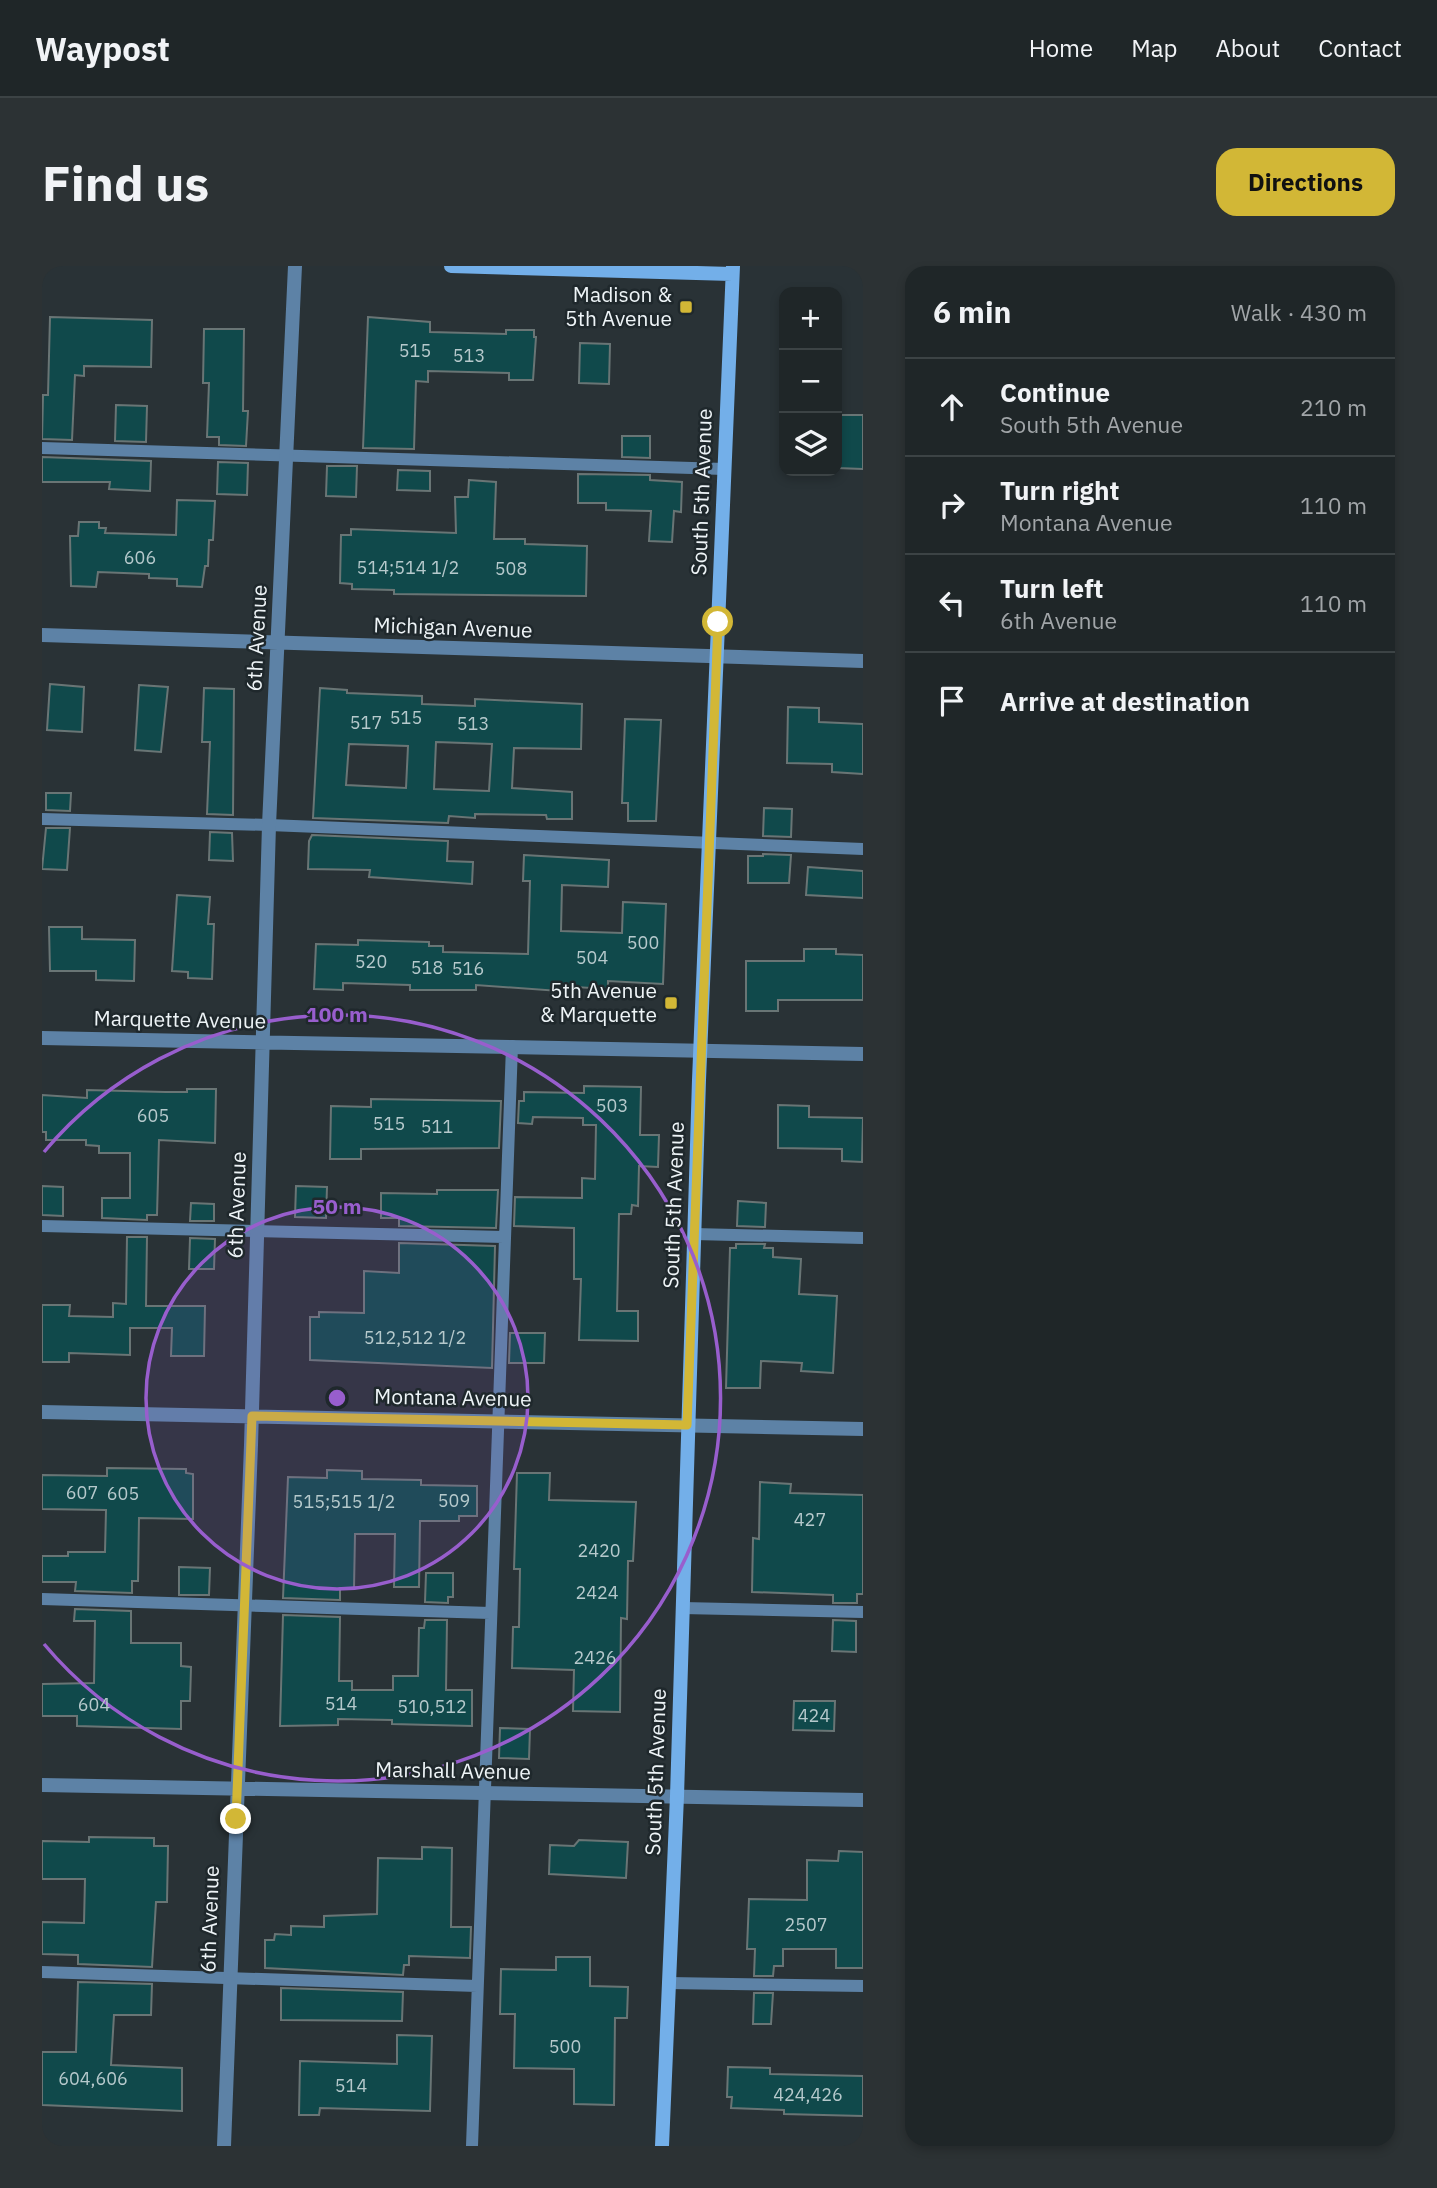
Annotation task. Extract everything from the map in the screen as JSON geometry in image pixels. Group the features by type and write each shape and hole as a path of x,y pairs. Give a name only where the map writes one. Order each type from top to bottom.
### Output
{"street":[{"name":"6th Avenue","path":"224,2146 252,1416 269,825 295,266"},
{"path":"451,266 733,270"},
{"name":"South 5th Avenue","path":"662,2146 677,1796 694,1234 733,270"},
{"name":"Michigan Avenue","path":"42,635 863,661"},
{"name":"Marquette Avenue","path":"42,1038 863,1054"},
{"name":"Montana Avenue","path":"42,1412 863,1429"},
{"name":"Marshall Avenue","path":"42,1785 863,1800"}],"lane":[{"path":"42,448 724,469"},
{"path":"42,820 269,825 863,849"},
{"path":"472,2146 512,1046"},
{"path":"42,1226 258,1229 504,1237"},
{"path":"694,1234 863,1238"},
{"path":"42,1600 490,1613"},
{"path":"682,1608 863,1612"},
{"path":"42,1972 229,1975 477,1986"},
{"path":"668,1983 863,1986"}],"building":[{"path":"50,317 152,320 151,367 84,366 84,376 75,375 72,440 42,439 43,395 48,395"},
{"path":"368,317 430,322 430,332 506,334 506,330 534,330 536,337 533,380 509,380 509,373 428,371 428,382 416,381 414,449 363,448"},
{"path":"204,329 244,329 243,411 248,411 246,446 219,445 219,437 207,437 209,383 203,383"},
{"path":"580,343 610,344 609,384 579,383"},
{"path":"116,405 147,406 146,442 115,441"},
{"path":"842,415 863,415 863,469 842,468"},
{"path":"622,436 650,436 650,458 622,457"},
{"path":"42,457 151,461 150,491 109,489 110,482 42,482"},
{"path":"218,462 248,463 247,495 217,494"},
{"path":"327,466 357,466 356,497 326,496"},
{"path":"398,470 430,471 430,491 397,490"},
{"path":"578,474 650,475 650,480 682,482 681,512 674,511 672,542 649,541 651,511 606,510 606,503 578,503"},
{"path":"469,480 496,482 494,539 525,539 525,544 587,546 586,596 394,594 394,590 352,589 352,584 340,583 341,535 351,535 351,529 456,533 455,497 468,497"},
{"path":"177,500 215,501 213,540 209,540 208,566 205,566 202,587 177,586 177,579 149,578 149,574 98,572 96,587 71,586 70,536 78,536 79,522 99,522 99,528 106,528 105,533 176,535"},
{"path":"50,684 84,687 82,732 47,730"},
{"path":"139,685 168,687 161,752 135,750"},
{"path":"204,688 234,689 233,815 207,814 210,742 202,742"},
{"path":"320,688 347,690 347,693 422,696 422,704 475,706 475,699 582,704 581,749 514,748 512,788 572,792 572,819 547,819 546,815 475,814 475,818 449,816 448,823 313,818","holes":["436,742 492,744 489,791 434,789","349,744 408,746 406,788 346,785"]},
{"path":"788,707 819,708 819,722 863,724 863,774 832,772 832,764 787,763"},
{"path":"625,719 661,720 656,821 628,821 628,803 622,803"},
{"path":"46,793 71,793 70,811 46,810"},
{"path":"764,808 792,809 791,837 763,836"},
{"path":"46,828 70,828 67,870 42,869"},
{"path":"210,832 232,833 233,861 209,860"},
{"path":"312,835 448,841 447,861 473,862 472,884 369,877 370,870 308,869 309,841"},
{"path":"524,855 609,860 608,887 562,885 561,931 622,933 623,902 666,904 663,984 608,981 608,989 559,986 559,991 476,985 476,990 410,990 410,985 343,983 343,990 314,989 316,944 358,945 358,940 429,942 429,946 443,946 443,952 528,954 530,881 523,881"},
{"path":"791,855 789,883 748,883 748,856"},
{"path":"808,867 863,871 863,898 806,895"},
{"path":"177,895 210,897 208,924 214,924 212,979 188,978 188,972 172,971"},
{"path":"49,927 82,927 82,939 135,940 134,981 96,980 96,971 50,971"},
{"path":"804,949 836,949 836,954 863,955 863,1000 778,1000 778,1011 746,1011 746,961 804,961"},
{"path":"584,1086 641,1087 640,1135 659,1135 658,1167 639,1166 638,1206 632,1205 631,1214 619,1214 617,1311 638,1311 638,1341 579,1340 581,1279 574,1279 574,1228 514,1226 515,1197 582,1198 582,1178 595,1179 596,1125 583,1125 583,1118 533,1117 532,1124 518,1123 519,1101 524,1101 524,1092 584,1093"},
{"path":"187,1089 216,1089 215,1143 159,1140 157,1215 147,1215 147,1220 102,1218 102,1198 130,1198 130,1153 99,1153 99,1146 86,1145 86,1140 46,1140 46,1132 42,1132 42,1095 87,1098 87,1090 187,1092"},
{"path":"371,1099 501,1101 499,1148 361,1149 361,1159 330,1159 331,1106 371,1107"},
{"path":"778,1105 809,1106 809,1117 863,1118 862,1162 842,1161 842,1149 778,1148"},
{"path":"42,1186 63,1187 63,1216 42,1215"},
{"path":"296,1186 327,1187 326,1218 295,1217"},
{"path":"437,1190 498,1190 496,1228 399,1226 399,1218 381,1218 381,1193 437,1194"},
{"path":"738,1201 766,1203 765,1227 737,1226"},
{"path":"191,1203 214,1204 214,1221 190,1221"},
{"path":"127,1237 147,1237 146,1306 205,1306 204,1356 171,1356 172,1328 130,1328 130,1355 69,1353 69,1362 42,1362 42,1305 70,1305 69,1316 113,1317 113,1303 126,1304"},
{"path":"190,1238 215,1239 214,1269 189,1269"},
{"path":"399,1243 495,1246 492,1368 310,1360 310,1317 319,1317 319,1312 364,1313 364,1271 399,1273"},
{"path":"736,1244 765,1244 764,1248 773,1248 773,1257 801,1259 799,1294 837,1296 833,1373 801,1371 802,1363 761,1361 760,1388 726,1388 730,1248 736,1248"},
{"path":"510,1333 545,1333 544,1363 509,1363"},
{"path":"107,1468 186,1469 186,1473 193,1474 193,1519 139,1518 138,1581 132,1581 132,1593 75,1591 76,1582 42,1582 42,1556 68,1556 68,1552 105,1552 106,1510 42,1509 42,1475 107,1476"},
{"path":"327,1470 362,1471 362,1479 421,1480 421,1485 477,1486 477,1516 459,1516 459,1521 420,1521 419,1587 394,1587 395,1534 355,1534 354,1588 340,1588 340,1600 283,1598 288,1477 327,1478"},
{"path":"517,1473 550,1473 549,1500 636,1502 633,1561 628,1561 627,1619 621,1618 620,1712 573,1711 574,1670 512,1668 513,1627 519,1627 520,1569 514,1569"},
{"path":"760,1482 791,1484 790,1493 863,1495 863,1594 857,1594 857,1603 833,1603 833,1595 752,1592 753,1538 759,1539"},
{"path":"179,1567 210,1568 209,1595 179,1595"},
{"path":"426,1573 453,1573 453,1597 448,1597 448,1603 425,1602"},
{"path":"75,1609 131,1611 131,1643 181,1643 181,1666 191,1667 190,1701 181,1701 181,1729 77,1726 77,1716 42,1716 42,1684 94,1683 95,1621 74,1621"},
{"path":"283,1615 340,1617 339,1681 352,1681 352,1690 393,1690 393,1676 418,1676 419,1628 424,1628 425,1620 447,1620 446,1690 472,1690 472,1726 392,1724 392,1720 338,1719 338,1725 280,1726"},
{"path":"833,1620 856,1621 856,1652 832,1651"},
{"path":"794,1701 835,1701 834,1731 793,1730"},
{"path":"500,1728 530,1729 529,1759 499,1758"},
{"path":"89,1837 154,1838 154,1846 168,1846 167,1902 156,1902 152,1967 78,1964 78,1955 42,1954 42,1922 84,1923 85,1879 42,1879 42,1841 89,1842"},
{"path":"579,1840 628,1842 626,1878 549,1874 550,1845 574,1846"},
{"path":"422,1847 452,1848 451,1927 471,1927 470,1958 409,1956 409,1965 404,1965 403,1975 265,1968 265,1940 274,1940 275,1934 291,1935 291,1926 324,1927 324,1916 377,1914 378,1858 422,1859"},
{"path":"839,1851 863,1852 863,1968 836,1968 836,1949 783,1949 783,1966 774,1966 773,1976 754,1976 755,1949 747,1949 749,1899 807,1900 807,1860 838,1861"},
{"path":"556,1957 590,1957 590,1986 628,1987 627,2018 615,2018 614,2105 574,2104 574,2069 514,2068 515,2014 500,2014 501,1969 556,1970"},
{"path":"78,1982 152,1984 151,2015 114,2015 111,2065 182,2068 182,2111 42,2105 42,2052 76,2052"},
{"path":"281,1988 403,1992 402,2021 281,2020"},
{"path":"754,1993 773,1993 771,2024 753,2024"},
{"path":"397,2035 432,2036 430,2111 320,2108 319,2115 299,2115 300,2061 397,2064"},
{"path":"728,2067 770,2068 770,2074 863,2076 863,2116 784,2114 784,2110 731,2108 732,2097 727,2097"}],"place":[{"name":"Madison & 5th Avenue","path":"686,307"},
{"name":"5th Avenue & Marquette","path":"671,1003"}],"route":[{"path":"236,1819 252,1416 687,1425 718,622"}]}
